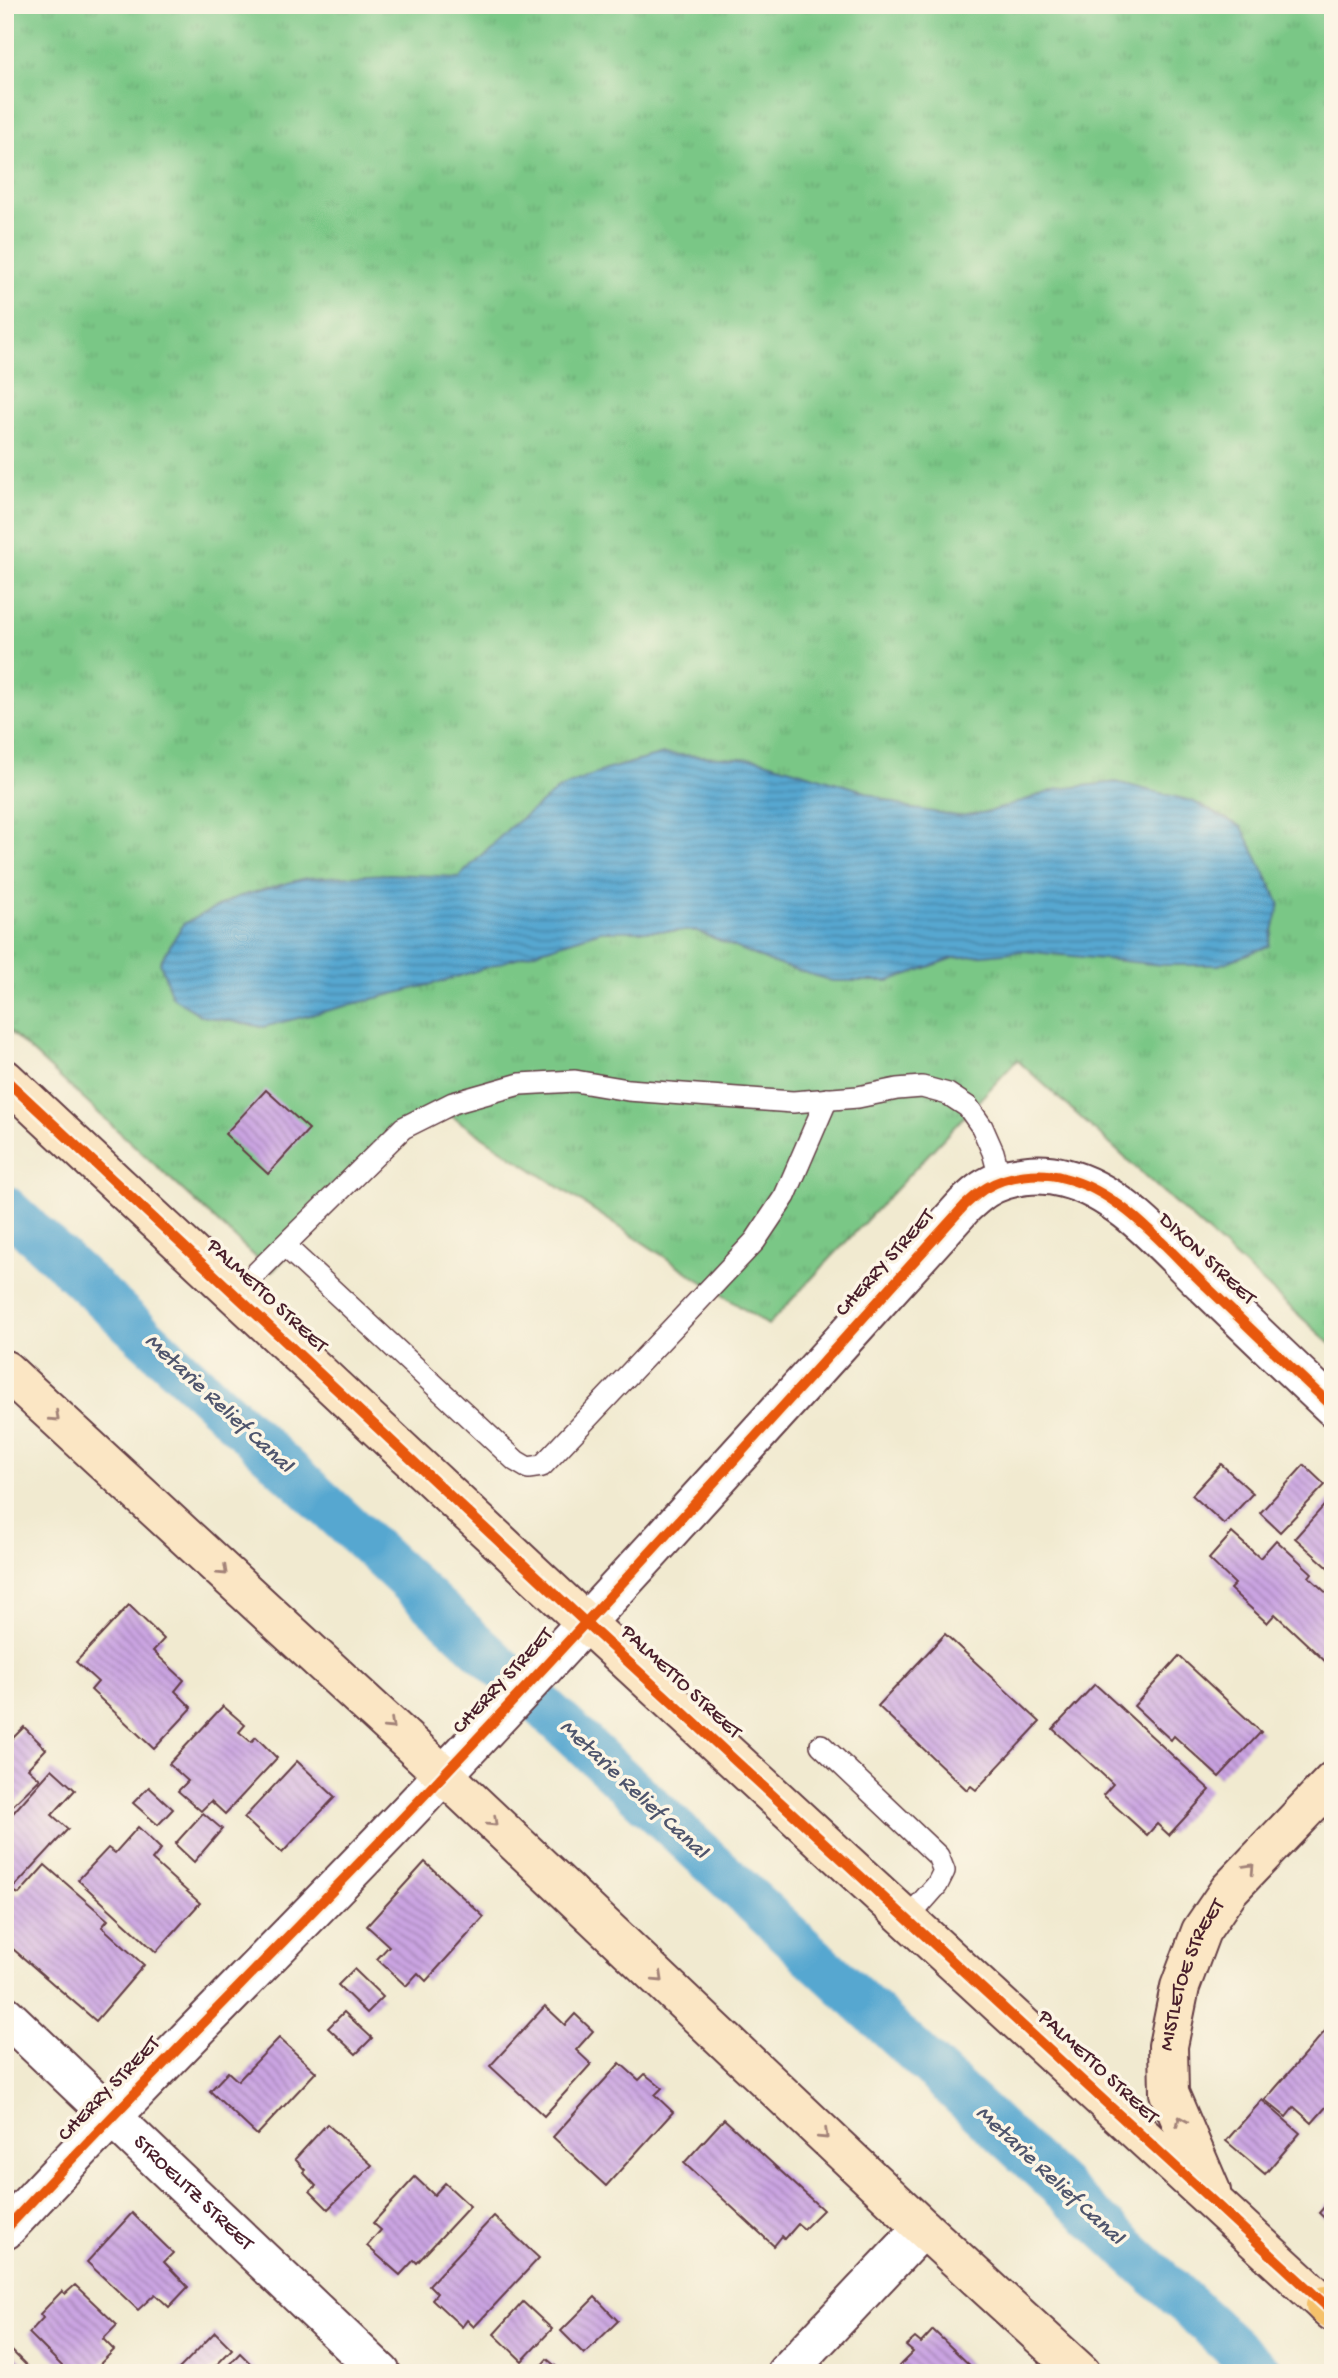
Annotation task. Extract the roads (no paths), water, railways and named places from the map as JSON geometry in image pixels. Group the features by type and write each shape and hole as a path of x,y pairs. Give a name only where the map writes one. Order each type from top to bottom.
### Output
{"street":[{"name":"PALMETTO STREET","path":"5,1079 235,1294 575,1635 907,1919 1330,2309"},
{"name":"DIXON STREET","path":"1017,1179 1063,1178 1104,1194 1146,1229 1333,1407"},
{"name":"CHERRY STREET","path":"5,2230 111,2116 453,1765 575,1635 965,1205 987,1187 1017,1179"},
{"path":"5,1370 453,1765 923,2228 1082,2373"},
{"name":"MISTLETOE STREET","path":"1218,2206 1169,2093 1168,2046 1180,1987 1201,1931 1229,1890 1333,1781"},
{"name":"STROELITZ STREET","path":"5,2015 381,2373"},
{"path":"786,2373 923,2228"},
{"path":"923,2228 1045,2373"}],"lane":[{"path":"235,1294 403,1128 453,1104 520,1084 575,1081 628,1090 793,1102 858,1097 922,1087 948,1094 968,1107 982,1126 993,1152 1017,1179"},
{"path":"285,1246 516,1461 528,1468 542,1466 755,1241 785,1196 827,1099"},
{"path":"821,1745 938,1856 944,1871 937,1885 907,1919"}],"water":[{"path":"663,754 758,759 858,789 908,808 958,816 989,812 1058,789 1116,782 1192,801 1242,827 1280,904 1269,946 1219,965 1162,965 1023,951 954,958 889,981 832,981 770,962 697,931 601,931 444,981 263,1027 202,1016 172,997 160,962 183,924 237,897 306,878 390,874 459,877 509,828 559,789 605,770"}],"waterway":[{"name":"Metarie Relief Canal","path":"5,1207 1261,2373"}]}
